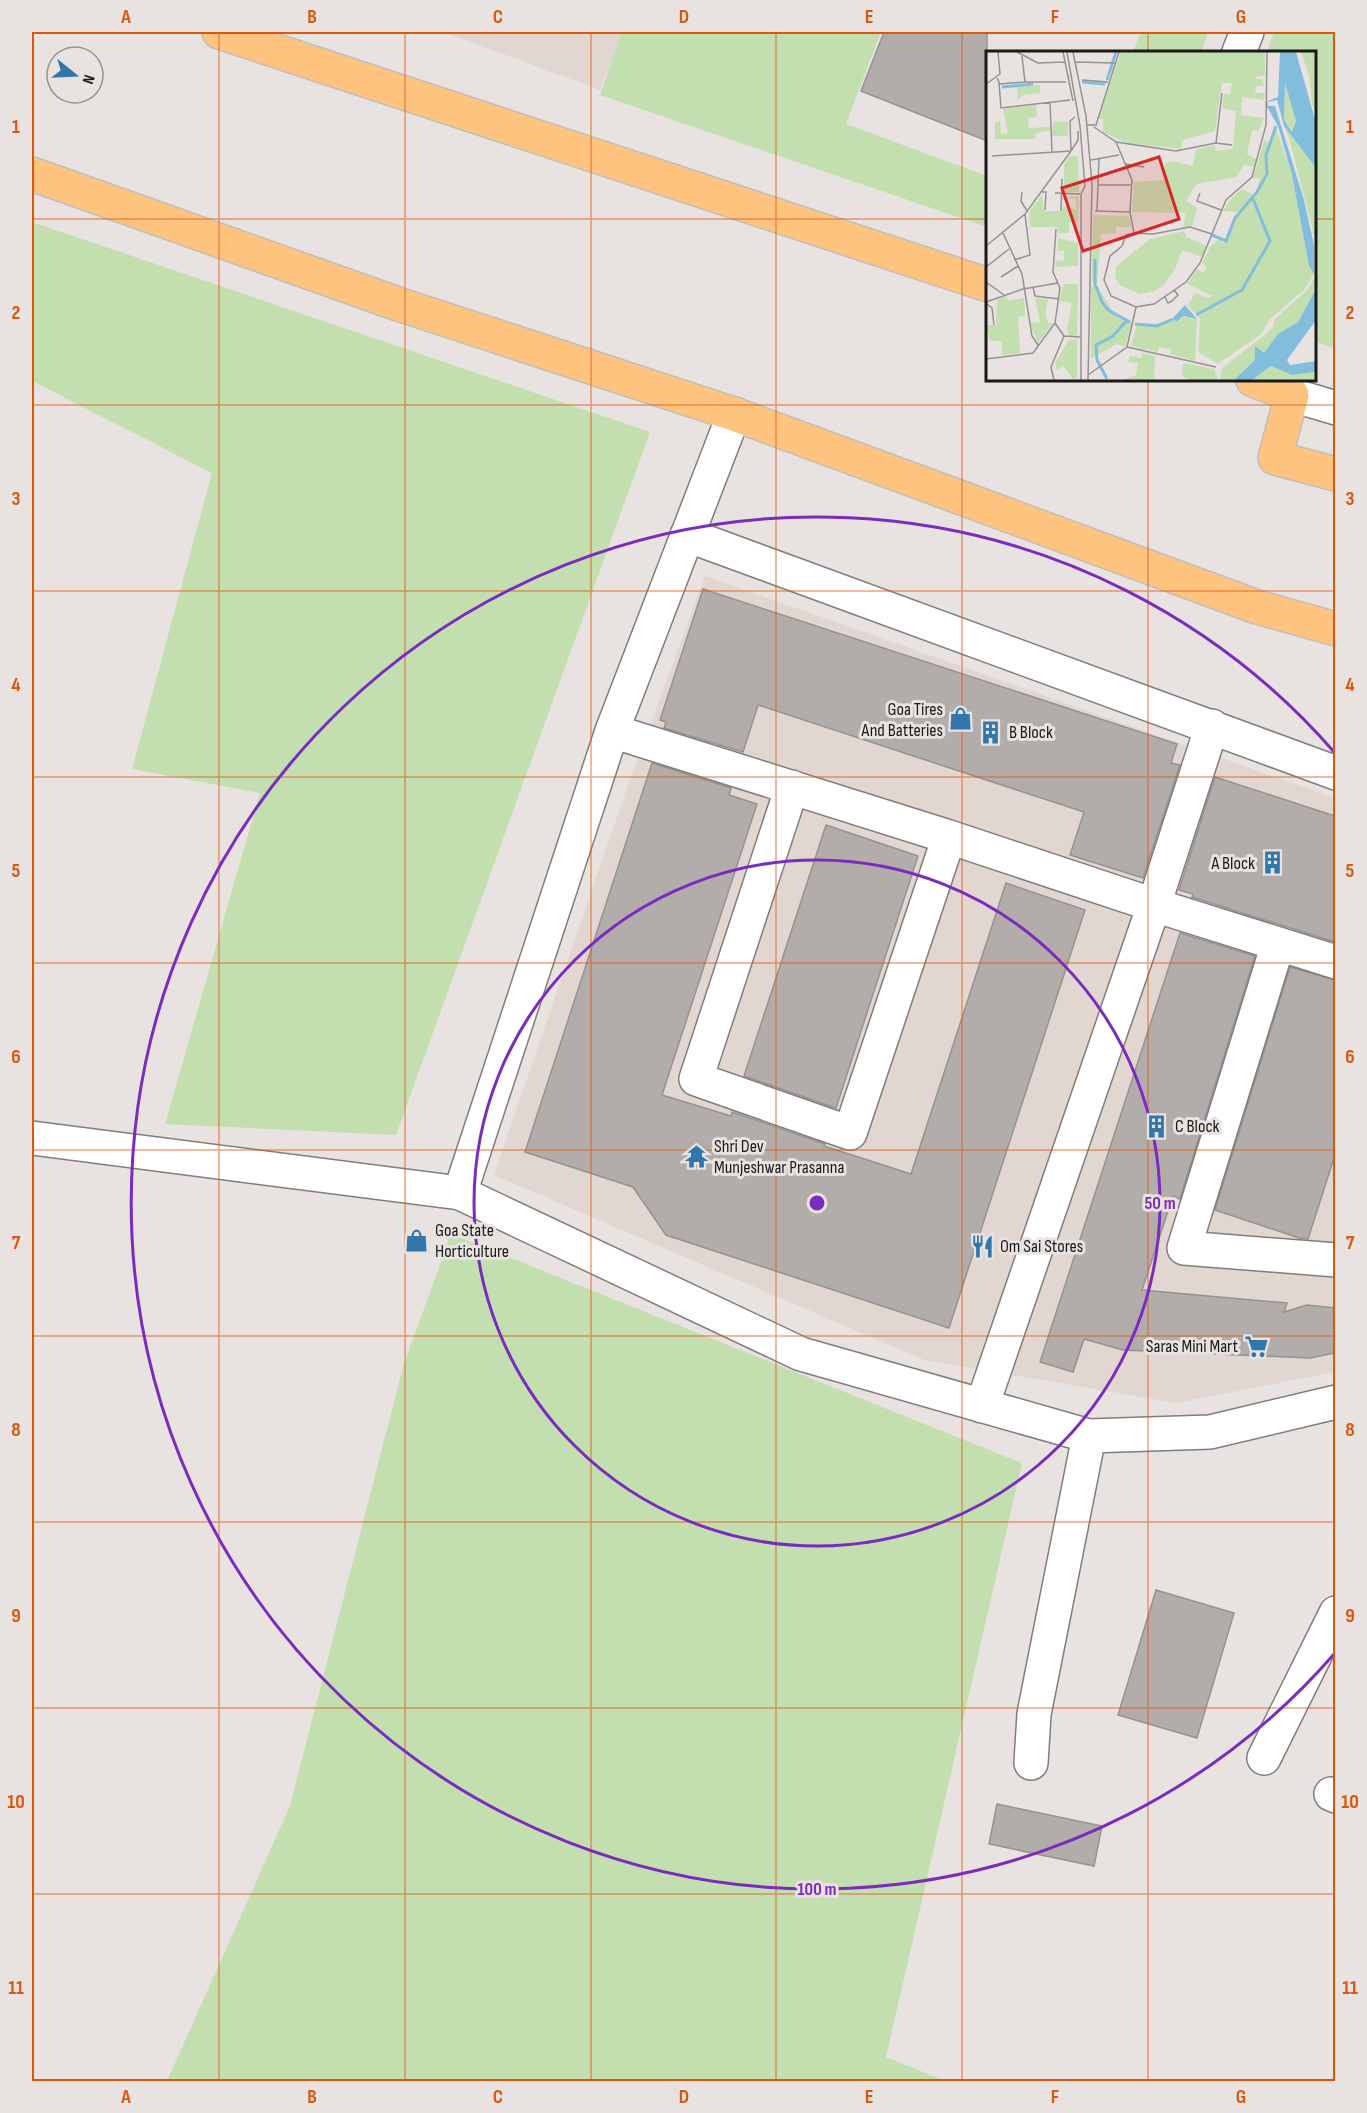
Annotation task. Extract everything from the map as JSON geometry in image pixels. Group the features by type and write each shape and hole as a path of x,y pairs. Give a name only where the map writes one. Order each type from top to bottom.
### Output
{"highway":[{"path":"219,32 986,285"},
{"path":"32,174 398,304 734,414 1257,607 1335,629"},
{"path":"1255,381 1292,395 1275,458 1335,474"}],"street":[{"path":"1239,51 1247,32"},
{"path":"1292,395 1335,408"},
{"path":"460,1192 612,731 734,414"},
{"path":"687,535 1335,773"},
{"path":"982,1406 1154,905 1212,726"},
{"path":"612,731 1335,962"},
{"path":"792,787 696,1079 850,1133 949,837"},
{"path":"1278,944 1184,1248 1335,1260"},
{"path":"32,1138 460,1192 801,1354 1089,1436 1210,1432 1335,1402"},
{"path":"1031,1762 1034,1714 1089,1436"},
{"path":"1264,1758 1335,1613"}],"shaded area":[{"path":"444,32 623,32 600,90"},
{"path":"705,576 1335,798 1335,1372 1177,1403 924,1360 494,1175 629,782"}],"green space":[{"path":"622,32 881,32 846,124 986,176 986,227 600,95"},
{"path":"1141,32 1208,32 1201,51 1133,51"},
{"path":"1274,32 1335,32 1335,348 1316,342 1316,51 1267,51"},
{"path":"32,222 650,432 396,1135 165,1124 260,793 132,769 212,473 32,381"},
{"path":"451,1234 1022,1463 886,2057 945,2081 167,2081 290,1806 403,1367"}],"building":[{"path":"884,32 987,32 986,141 861,91"},
{"name":"B Block","path":"703,589 1177,744 1171,763 1180,765 1143,878 1070,855 1084,812 758,705 743,752 664,728 666,722 660,720"},
{"path":"652,763 731,788 729,795 757,804 662,1095 731,1116 732,1112 825,1144 824,1146 911,1174 1006,883 1085,910 949,1328 666,1235 633,1187 525,1152"},
{"name":"A Block","path":"1215,777 1335,816 1335,942 1192,897 1193,894 1179,890"},
{"path":"826,825 918,856 836,1108 744,1076"},
{"name":"C Block","path":"1180,933 1255,956 1180,1199 1173,1196 1142,1290 1287,1303 1284,1312 1307,1305 1335,1308 1335,1353 1310,1358 1123,1350 1084,1339 1073,1372 1040,1362"},
{"path":"1290,967 1335,980 1335,1155 1308,1239 1215,1210"},
{"path":"1156,1590 1234,1613 1197,1738 1118,1715"},
{"path":"997,1804 1102,1826 1094,1866 989,1844"}],"place":[{"name":"Goa Tires And Batteries","path":"961,719"},
{"name":"B Block","path":"991,732"},
{"name":"A Block","path":"1273,863"},
{"name":"C Block","path":"1157,1126"},
{"name":"Shri Dev Munjeshwar Prasanna","path":"696,1156"},
{"name":"Goa State Horticulture","path":"417,1240"},
{"name":"Om Sai Stores","path":"982,1246"},
{"name":"Saras Mini Mart","path":"1256,1346"}]}
